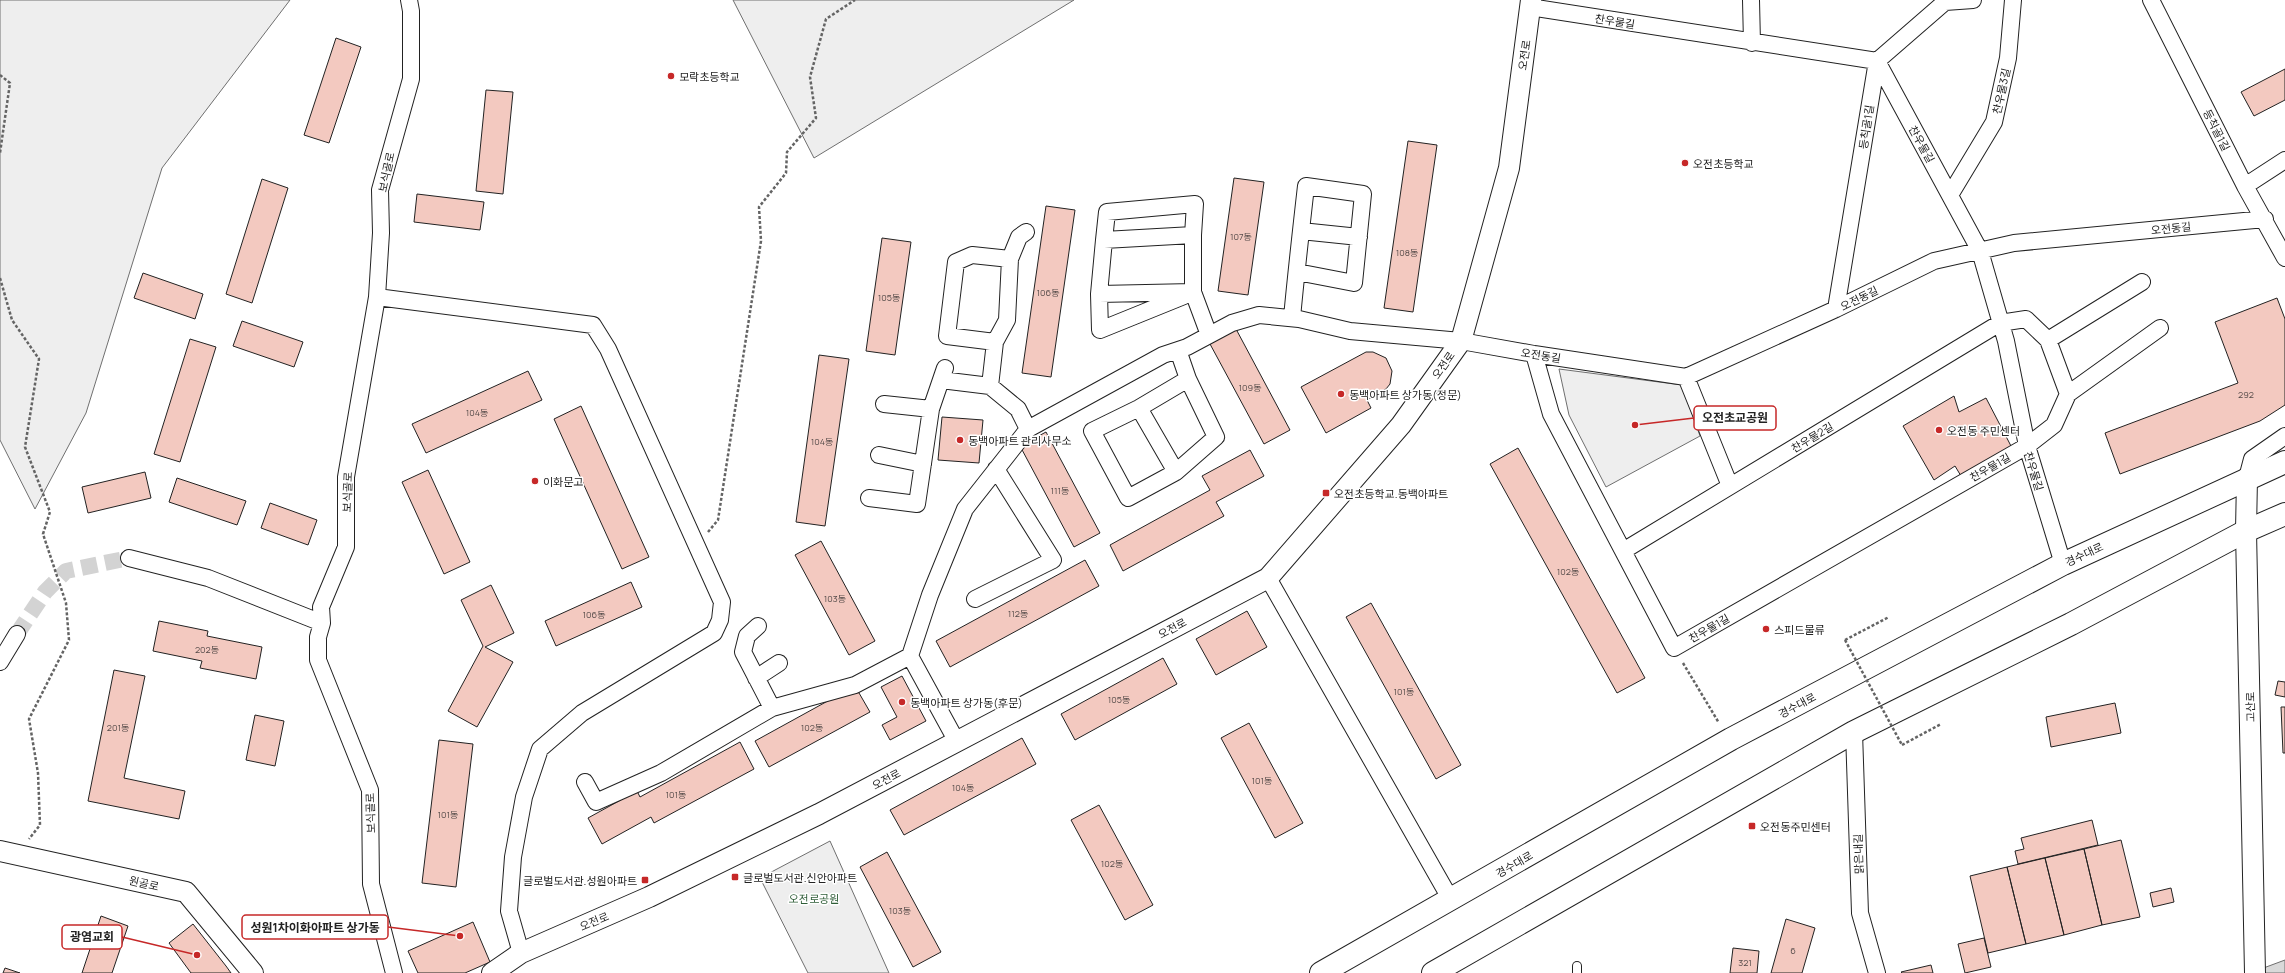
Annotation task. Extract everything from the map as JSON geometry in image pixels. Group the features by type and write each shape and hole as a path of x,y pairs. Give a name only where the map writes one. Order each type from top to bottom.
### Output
{"main road":[{"name":"경수대로","path":"1321,973 1452,900 1731,739 2063,564 2247,478 2285,462"},
{"path":"1433,973 1854,732 2071,624 2246,531 2285,514"}],"street":[{"name":"보식골로","path":"394,973 371,884 370,790 318,660 318,637 322,623 321,608 346,547 346,477 377,297 381,233 380,190 410,79 411,11 408,0"},
{"path":"1751,0 1752,43"},
{"path":"1877,61 1945,2 1973,0"},
{"name":"찬우물3길","path":"1950,195 1994,122 2008,58 2013,0"},
{"name":"등칙골1길","path":"2151,0 2245,186 2285,258"},
{"name":"찬우물길","path":"1531,4 1752,43 1877,61 1980,251 2000,323 2027,446 2063,564"},
{"name":"오전로","path":"492,973 521,953 728,860 957,742 1268,578 1401,425 1461,340 1509,168 1531,4"},
{"name":"등칙골1길","path":"1836,310 1877,61"},
{"path":"2245,186 2285,160"},
{"path":"1292,318 1306,186 1363,194 1354,283 1297,272"},
{"path":"1193,292 1100,330 1099,294 1107,212 1195,204 1193,235 1193,292 1209,335"},
{"name":"오전동길","path":"1028,429 1163,355 1178,350 1232,323 1259,316 1292,318 1350,331 1461,340 1534,354 1686,377 1836,310 1934,261 2014,243 2264,219"},
{"path":"1301,231 1359,237"},
{"path":"990,386 995,342 1007,320 1010,259 1019,237 1026,232"},
{"path":"1104,240 1193,235"},
{"path":"995,342 947,336 956,262 972,255 1010,259"},
{"path":"2048,340 2142,282"},
{"path":"1099,294 1193,292"},
{"path":"377,297 593,325 608,349 722,602 720,620 714,633 582,713 540,749 524,797 513,857 509,911 521,953"},
{"path":"2000,323 2026,319 2048,340 2068,394 2160,328"},
{"name":"찬우물2길","path":"1623,551 2000,323"},
{"path":"1178,350 1188,379 1216,437 1176,472 1128,498 1092,430 1139,408 1188,379"},
{"path":"1534,354 1551,414 1674,648"},
{"path":"586,782 596,802 661,773 772,708 855,685 910,656 930,595 965,509 1028,429 1018,409 990,386 943,374 931,409 917,504 869,498"},
{"path":"1686,377 1730,486"},
{"name":"찬우물1길","path":"1674,648 2027,446 2054,425 2068,394"},
{"path":"884,404 931,409"},
{"path":"1139,408 1176,472"},
{"path":"2247,478 2252,459 2285,436"},
{"path":"879,455 923,464"},
{"path":"975,599 1053,560 996,470"},
{"name":"고산로","path":"2247,478 2246,531 2255,973"},
{"path":"129,558 208,578 322,623"},
{"path":"1268,578 1452,900"},
{"path":"758,626 747,636 743,652 772,708"},
{"path":"0,662 17,634"},
{"path":"910,656 957,742"},
{"path":"756,678 779,663"},
{"name":"맑은내길","path":"1854,732 1860,913 1877,973"},
{"name":"원골로","path":"8,853 186,892 253,973"}],"path":[{"path":"697,546 718,520 761,241 758,207 786,173 787,152 816,118 810,77 826,18 855,0"},
{"path":"0,75 10,83 0,153"},
{"path":"0,278 12,320 39,359 25,447 50,512 43,534 66,603 69,640 29,719 38,772 40,825 8,853"},
{"path":"1889,617 1845,640 1902,745 1941,724"},
{"path":"1674,648 1708,707 1731,739"}],"green space":[{"path":"0,0 290,0 162,168 86,413 35,509 0,440"},
{"path":"733,0 1074,0 814,158"},
{"path":"1559,369 1682,385 1700,436 1606,487 1569,415"},
{"name":"오전로공원","path":"830,841 889,973 808,973 760,878"}],"shaded area":[{"path":"2285,960 2285,973 2250,973"}],"building":[{"path":"336,38 361,47 329,143 304,135"},
{"path":"2285,69 2285,100 2254,116 2241,92"},
{"path":"486,90 513,92 503,194 476,191"},
{"path":"1408,141 1437,145 1413,312 1384,308"},
{"path":"1234,178 1264,182 1248,295 1218,291"},
{"path":"262,179 288,188 252,303 226,294"},
{"path":"417,194 484,202 480,230 414,222"},
{"path":"1046,206 1075,210 1051,377 1022,373"},
{"path":"882,238 911,242 895,355 866,351"},
{"path":"143,273 203,294 195,319 134,298"},
{"path":"2277,298 2285,319 2285,405 2260,421 2120,474 2105,433 2238,383 2215,322"},
{"path":"242,321 303,342 294,367 233,346"},
{"path":"1236,329 1290,430 1264,444 1210,344"},
{"path":"190,339 216,347 180,462 154,454"},
{"name":"동백아파트 상가동(정문)","path":"1366,352 1373,352 1386,358 1392,371 1390,384 1386,389 1367,400 1371,408 1326,433 1301,387"},
{"path":"819,355 849,359 825,526 796,522"},
{"path":"528,371 542,400 426,453 412,424"},
{"name":"오전동 주민센터","path":"1954,396 1959,412 1986,398 2011,446 1961,476 1955,466 1934,480 1903,426"},
{"path":"581,406 649,557 622,569 554,419"},
{"name":"동백아파트 관리사무소","path":"942,417 983,420 979,463 938,460"},
{"path":"1046,432 1100,533 1074,547 1020,446"},
{"path":"1518,448 1645,678 1617,693 1490,464"},
{"path":"1250,450 1264,476 1216,502 1224,516 1123,571 1110,545 1210,490 1202,476"},
{"path":"428,470 470,562 444,574 402,482"},
{"path":"145,472 151,498 88,513 82,487"},
{"path":"177,478 246,501 237,525 169,502"},
{"path":"270,503 317,520 308,545 261,528"},
{"path":"821,541 875,641 849,655 795,555"},
{"path":"1085,560 1099,586 950,667 936,641"},
{"path":"631,582 642,607 556,646 545,621"},
{"path":"491,585 514,633 485,647 513,662 477,727 448,711 483,646 461,600"},
{"path":"1371,603 1461,765 1436,779 1346,617"},
{"path":"1247,611 1267,647 1216,675 1196,639"},
{"path":"159,621 208,631 207,636 262,647 256,679 200,668 202,661 153,651"},
{"path":"1163,658 1177,684 1075,740 1061,714"},
{"path":"114,670 145,676 124,778 185,791 179,819 88,801"},
{"name":"동백아파트 상가동(후문)","path":"902,676 926,721 890,740 882,725 897,717 881,687"},
{"path":"2278,681 2285,682 2285,697 2275,695"},
{"path":"855,686 870,712 769,767 755,741"},
{"path":"2115,703 2121,733 2051,747 2046,717"},
{"path":"2281,707 2285,707 2285,753 2283,753"},
{"path":"255,715 284,721 275,766 246,760"},
{"path":"1249,723 1303,823 1275,838 1221,738"},
{"path":"1022,738 1036,764 904,835 890,810"},
{"path":"439,740 473,744 456,887 422,883"},
{"path":"740,742 754,769 654,823 651,817 602,844 588,818 637,791 640,797"},
{"path":"1099,805 1153,905 1125,920 1071,820"},
{"path":"2092,820 2098,845 2018,864 2015,851 2024,849 2021,838"},
{"path":"2121,840 2140,917 2102,925 2084,849"},
{"path":"2084,849 2102,925 2064,935 2045,858"},
{"path":"887,852 941,952 913,967 860,867"},
{"path":"2045,858 2064,935 2026,944 2007,867"},
{"path":"2007,867 2026,944 1988,953 1970,876"},
{"path":"2171,888 2174,902 2153,907 2150,893"},
{"path":"101,916 128,926 112,973 82,973"},
{"path":"1786,919 1815,928 1802,973 1771,973"},
{"path":"473,922 490,962 465,973 418,973 408,951"},
{"path":"193,924 231,973 191,973 169,943"},
{"path":"1984,938 1991,967 1965,973 1958,944"},
{"path":"1733,948 1759,951 1757,973 1730,973"},
{"path":"1931,965 1933,973 1901,972"},
{"path":"5,968 20,973 3,973"}],"tunnel":[{"path":"17,634 45,592 66,571 129,558"}],"place":[{"name":"모락초등학교","path":"671,76"},
{"name":"오전초등학교","path":"1685,163"},
{"name":"동백아파트 상가동(정문)","path":"1341,394"},
{"name":"오전초교공원","path":"1635,425"},
{"name":"오전동 주민센터","path":"1939,430"},
{"name":"동백아파트 관리사무소","path":"960,440"},
{"name":"이화문고","path":"535,481"},
{"name":"오전초등학교.동백아파트","path":"1326,493"},
{"name":"스피드물류","path":"1766,629"},
{"name":"동백아파트 상가동(후문)","path":"902,702"},
{"name":"오전동주민센터","path":"1752,826"},
{"name":"글로벌도서관.신안아파트","path":"735,877"},
{"name":"글로벌도서관.성원아파트","path":"645,880"},
{"name":"성원1차이화아파트 상가동","path":"460,936"},
{"name":"광염교회","path":"197,955"}]}
